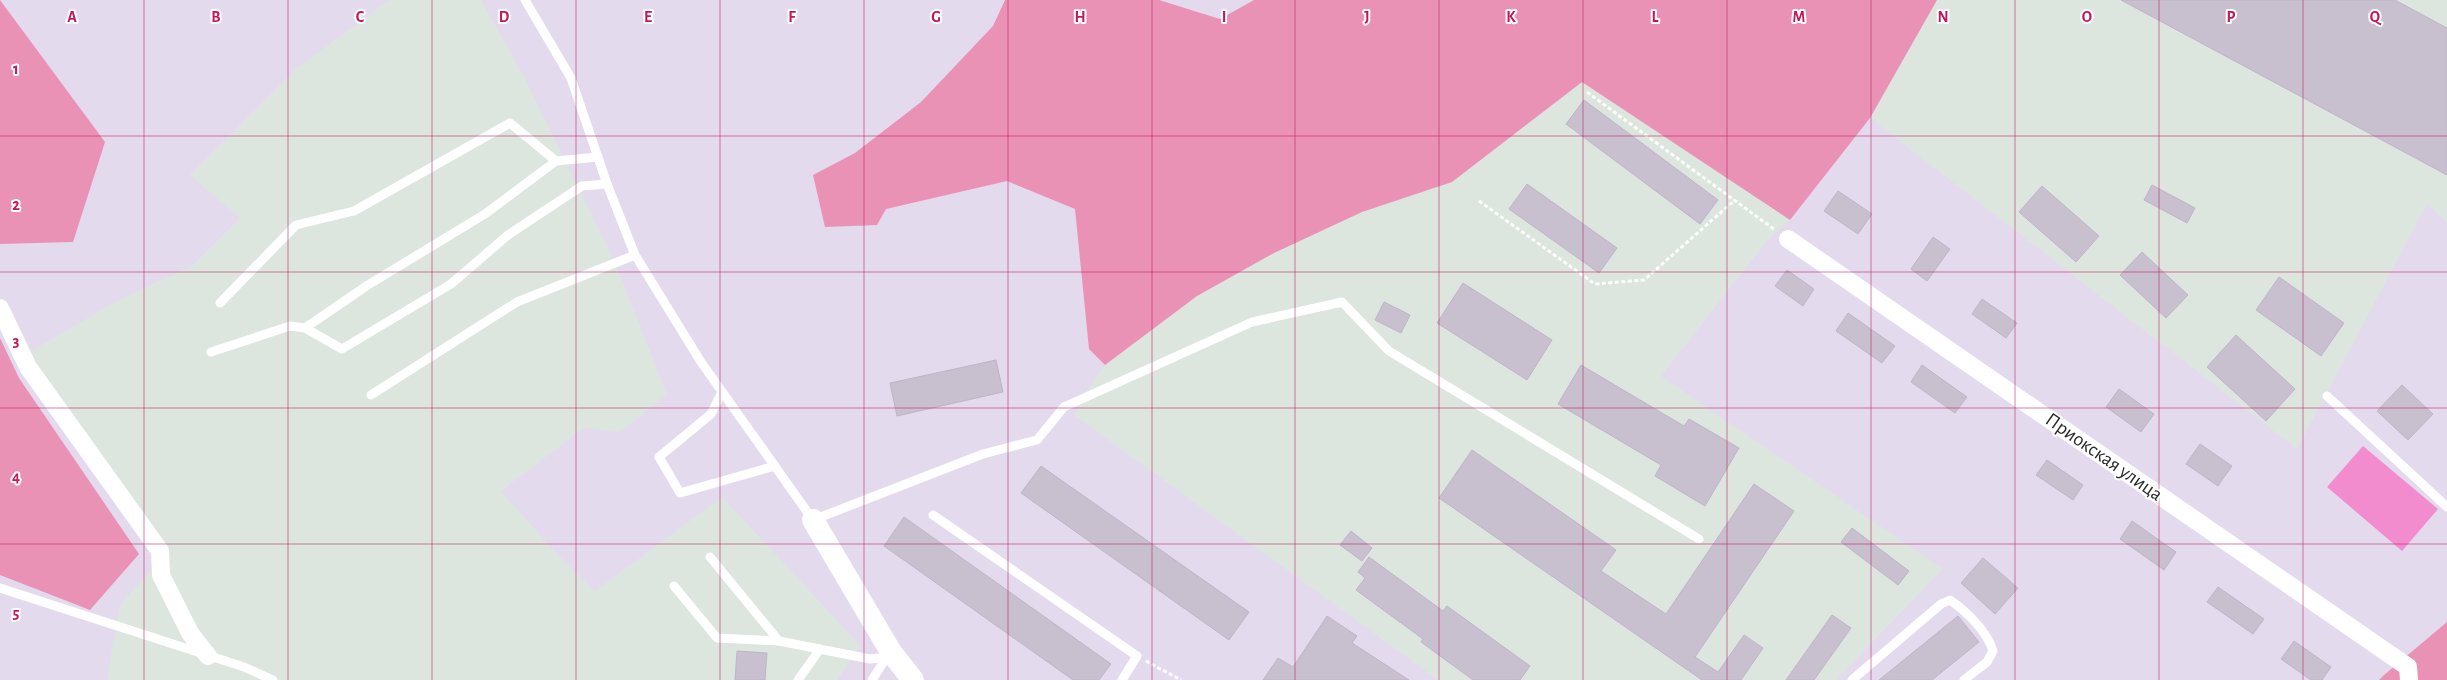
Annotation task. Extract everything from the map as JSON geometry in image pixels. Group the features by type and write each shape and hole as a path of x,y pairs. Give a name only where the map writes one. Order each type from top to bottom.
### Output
{"street":[{"name":"Приокская улица","path":"1788,239 2408,667 2409,680"},
{"path":"0,308 28,367 160,551 161,575 190,633 208,656"},
{"path":"813,520 891,652 913,680"}],"lane":[{"path":"525,0 571,78 607,184 635,255 722,392 813,520 984,454 1037,440 1064,407 1252,322 1342,302 1390,351 1699,539"},
{"path":"220,303 296,225 354,211 510,123 556,161"},
{"path":"305,328 368,285 485,214 556,161 598,157"},
{"path":"210,352 290,326 305,328 342,349 451,284 508,234 582,186 607,184"},
{"path":"371,395 517,302 635,255"},
{"path":"722,392 711,414 659,457 680,493 775,466"},
{"path":"2327,396 2447,507"},
{"path":"934,515 1137,656 1122,680"},
{"path":"710,557 779,641"},
{"path":"674,586 717,638 779,641 876,660 891,652"},
{"path":"0,588 244,667 273,680"},
{"path":"1852,680 1941,604 1950,600 1961,608 1990,640 1993,652 1987,662 1964,680"},
{"path":"798,680 820,649"},
{"path":"872,680 891,652"}],"path":[{"path":"1587,92 1788,239"},
{"path":"1479,201 1595,284 1644,280 1735,200"},
{"path":"1137,656 1181,680"}],"shaded area":[{"path":"0,0 105,142 73,242 0,244"},
{"path":"389,0 481,0 523,75 615,262 667,395 620,432 584,428 501,491 556,553 595,591 722,497 861,646 837,680 109,680 107,678 120,604 171,550 123,491 26,354 115,302 193,265 240,218 190,175 297,68"},
{"path":"1005,0 1159,0 1220,19 1254,0 1937,0 1870,118 1790,220 1582,82 1452,182 1362,212 1274,253 1197,296 1105,365 1089,349 1075,209 1007,181 886,209 877,225 825,227 813,175 855,153 921,102 993,26"},
{"path":"1937,0 2447,0 2447,223 2427,204 2297,449 1870,118"},
{"path":"1583,82 1790,220 1767,241 1661,376 1943,569 1836,680 1438,680 1074,415 1097,375 1105,365 1197,296 1274,253 1362,212 1452,182"},
{"path":"0,338 19,378 139,554 90,610 0,575"},
{"path":"2363,446 2438,509 2402,551 2327,487"},
{"path":"2447,622 2447,680 2379,680 2384,675"}],"building":[{"path":"2121,0 2395,0 2447,28 2447,175"},
{"path":"1584,100 1718,200 1700,224 1566,124"},
{"path":"1527,184 1617,248 1599,273 1509,209"},
{"path":"2152,185 2195,208 2187,223 2144,200"},
{"path":"2042,186 2099,236 2076,262 2019,212"},
{"path":"1838,191 1872,214 1858,234 1824,211"},
{"path":"1933,237 1950,249 1927,281 1911,269"},
{"path":"2142,252 2188,295 2166,318 2120,275"},
{"path":"1787,270 1814,289 1803,306 1775,286"},
{"path":"2279,277 2344,323 2321,356 2256,310"},
{"path":"1463,283 1552,340 1527,380 1437,323"},
{"path":"1982,299 2017,323 2006,338 1972,314"},
{"path":"1384,302 1410,315 1401,333 1375,320"},
{"path":"1848,313 1895,346 1882,363 1836,331"},
{"path":"2236,335 2295,389 2266,421 2207,367"},
{"path":"996,360 1003,392 897,416 890,383"},
{"path":"1581,365 1684,426 1689,419 1739,448 1705,506 1655,476 1661,465 1558,404"},
{"path":"1922,365 1967,397 1955,413 1911,382"},
{"path":"2402,385 2433,414 2408,440 2377,411"},
{"path":"2119,389 2154,414 2141,432 2106,407"},
{"path":"2200,444 2232,466 2218,486 2186,464"},
{"path":"1472,450 1616,550 1601,571 1666,614 1754,484 1794,511 1695,657 1718,672 1744,635 1763,648 1741,680 1702,680 1439,498"},
{"path":"2047,460 2083,485 2073,500 2036,475"},
{"path":"1041,466 1249,612 1229,640 1021,493"},
{"path":"904,517 1111,664 1099,680 1073,680 884,546"},
{"path":"2132,521 2176,552 2164,570 2120,539"},
{"path":"1852,528 1909,571 1898,585 1841,542"},
{"path":"1351,531 1372,548 1362,561 1340,545"},
{"path":"1369,557 1443,611 1447,606 1530,666 1520,680 1473,680 1421,642 1423,639 1356,590 1365,578 1358,572"},
{"path":"1983,558 2018,588 1995,614 1961,583"},
{"path":"2218,587 2264,619 2253,634 2207,602"},
{"path":"1832,615 1851,628 1814,680 1786,680"},
{"path":"1327,616 1357,636 1352,643 1409,680 1263,680 1278,658 1293,667"},
{"path":"1958,616 1979,642 1932,680 1879,680"},
{"path":"2294,641 2331,667 2322,680 2311,680 2281,659"},
{"path":"737,651 767,653 765,680 735,680"}]}
